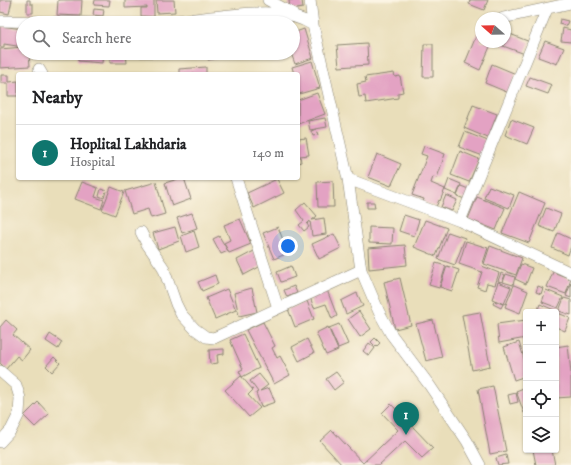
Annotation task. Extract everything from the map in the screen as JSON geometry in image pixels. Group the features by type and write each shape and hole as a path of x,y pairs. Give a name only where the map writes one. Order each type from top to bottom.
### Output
{"street":[{"path":"268,0 297,16"},
{"path":"310,0 313,25 348,179 361,270 379,312 391,334 467,441 480,465"},
{"path":"511,16 571,3"},
{"path":"460,221 547,9"},
{"path":"220,16 258,12 291,16"},
{"path":"301,18 313,25"},
{"path":"0,21 16,21"},
{"path":"348,179 460,221 571,273"},
{"path":"237,180 278,308"},
{"path":"141,232 162,267 181,314 195,329 206,337 214,338 361,270"},
{"path":"0,372 16,385 20,398 19,414 11,430 0,442"}],"building":[{"path":"0,0 12,0 9,14 0,12"},
{"path":"27,0 30,0 30,4 33,4 33,13 27,13"},
{"path":"58,0 82,0 81,16 57,15"},
{"path":"95,0 110,0 109,6 94,5"},
{"path":"125,0 154,0 154,16 141,16 141,8 147,7 125,8"},
{"path":"156,0 174,0 175,12 157,13"},
{"path":"289,0 302,0 303,8 290,10"},
{"path":"470,0 488,0 484,10 469,4"},
{"path":"94,9 104,10 103,16 93,15"},
{"path":"560,19 568,21 566,26 559,24"},
{"path":"0,26 16,28 16,46 4,44 4,47 0,47"},
{"path":"563,28 571,30 571,42 561,41"},
{"path":"304,29 313,58 295,64 294,60 300,60 300,30"},
{"path":"511,34 530,42 525,54 508,48 511,48"},
{"path":"475,39 475,48 489,48 480,70 465,63"},
{"path":"545,41 564,48 557,64 538,57"},
{"path":"367,43 368,65 339,67 337,45"},
{"path":"424,44 433,44 433,77 423,77"},
{"path":"16,48 16,60 30,60 30,66 0,68 0,49"},
{"path":"78,60 102,60 102,63"},
{"path":"110,60 127,60 127,63 110,63"},
{"path":"312,61 320,88 300,94 300,72 293,72 292,67"},
{"path":"492,64 516,74 509,93 485,83"},
{"path":"206,67 206,72 179,72 179,69"},
{"path":"394,73 395,77 400,76 403,92 398,93 398,98 366,103 365,96 359,97 357,84 366,82 365,77"},
{"path":"1,75 9,75 9,82 16,81 16,96 8,96 8,83 1,83"},
{"path":"530,77 552,85 548,94 526,86"},
{"path":"317,93 325,114 300,123 300,99"},
{"path":"473,105 497,114 488,138 464,128"},
{"path":"325,118 327,127 310,130 308,121"},
{"path":"511,119 534,128 527,144 505,135"},
{"path":"316,129 318,135 313,136 311,131"},
{"path":"465,132 488,141 483,156 459,147"},
{"path":"306,138 309,155 300,156 300,139"},
{"path":"424,146 445,154 437,178 433,177 431,183 445,189 436,207 423,202 424,199 412,195 427,156 421,154"},
{"path":"460,151 479,159 469,182 451,175"},
{"path":"377,154 401,164 391,186 368,177"},
{"path":"449,179 461,184 457,195 445,190"},
{"path":"175,180 185,180 191,199 172,206 165,183"},
{"path":"278,180 284,193 254,208 247,193"},
{"path":"333,181 334,207 318,207 317,182"},
{"path":"82,182 98,188 95,197 104,200 101,209 75,199"},
{"path":"156,182 165,214 151,218 148,209 132,214 125,191"},
{"path":"461,186 471,190 467,200 457,196"},
{"path":"489,186 514,195 509,208 484,198"},
{"path":"111,187 124,192 115,215 102,210"},
{"path":"101,189 106,191 104,198 99,196"},
{"path":"519,192 545,203 529,243 502,233"},
{"path":"446,195 457,200 452,211 441,207"},
{"path":"477,197 505,208 496,230 468,219"},
{"path":"305,202 317,216 312,220 324,218 326,234 312,236 310,221 307,224 309,227 304,231 299,225 304,221 296,210"},
{"path":"367,202 374,202 375,208 367,208"},
{"path":"546,208 561,214 554,232 539,226"},
{"path":"192,213 197,228 182,233 177,218"},
{"path":"404,215 419,220 414,236 399,231"},
{"path":"240,219 251,244 229,253 224,243 230,240 224,225"},
{"path":"425,220 447,228 436,256 414,247"},
{"path":"175,227 179,241 158,249 153,233"},
{"path":"278,227 288,253 274,259 263,233"},
{"path":"369,227 393,228 392,244 369,243"},
{"path":"194,231 199,247 186,252 181,236"},
{"path":"448,232 465,238 455,265 438,259"},
{"path":"558,233 571,239 571,246 568,255 552,248"},
{"path":"334,234 341,248 319,259 312,244"},
{"path":"219,236 228,251 221,254 213,239"},
{"path":"466,241 488,248 482,266 499,273 495,285 487,283 485,290 477,287 482,272 459,264"},
{"path":"405,245 407,265 369,269 368,248"},
{"path":"490,246 522,258 516,275 484,264"},
{"path":"254,251 261,266 244,275 237,260"},
{"path":"436,263 446,266 439,288 429,285"},
{"path":"521,264 532,268 526,284 515,279"},
{"path":"291,266 295,277 281,282 277,272"},
{"path":"447,266 459,270 452,291 440,287"},
{"path":"553,272 571,279 566,294 547,287"},
{"path":"501,273 505,275 502,282 498,281"},
{"path":"506,274 515,277 513,285 503,282"},
{"path":"215,275 218,284 202,291 198,282"},
{"path":"400,278 411,325 395,329 384,282"},
{"path":"498,282 511,287 504,304 492,299"},
{"path":"571,283 571,298 566,296"},
{"path":"514,285 528,291 520,313 505,307"},
{"path":"294,286 297,293 287,297 284,290"},
{"path":"538,286 543,288 541,294 536,292"},
{"path":"252,288 257,312 239,316 234,293"},
{"path":"227,289 236,310 215,319 206,298"},
{"path":"327,290 337,316 332,319 326,304 314,308 310,297"},
{"path":"546,290 563,297 558,308 542,302"},
{"path":"357,293 363,306 346,314 341,301"},
{"path":"564,298 571,300 571,315 559,311"},
{"path":"307,301 314,319 295,327 288,309"},
{"path":"494,301 503,304 501,308 493,304"},
{"path":"540,304 552,309 538,309"},
{"path":"359,311 371,329 360,337 348,319"},
{"path":"480,312 490,366 472,370 462,315"},
{"path":"559,313 570,318 565,331 559,328"},
{"path":"6,320 17,330 13,335 30,350 22,360 17,356 6,369 0,363 0,327"},
{"path":"433,320 442,357 426,361 416,324"},
{"path":"523,320 523,339 499,343 497,324"},
{"path":"263,322 275,346 272,348 277,358 280,356 290,375 274,384 246,330"},
{"path":"339,324 348,344 338,348 329,328"},
{"path":"328,327 338,350 326,355 316,333"},
{"path":"50,334 62,342 58,349 46,341"},
{"path":"243,334 259,368 242,377 239,371 243,369 230,340"},
{"path":"375,338 380,343 376,347 371,342"},
{"path":"307,339 314,353 299,361 292,347"},
{"path":"519,342 523,355 523,377 514,380 504,347"},
{"path":"369,343 375,348 369,356 363,351"},
{"path":"568,345 571,373 571,397 559,398 559,346"},
{"path":"224,349 224,354 217,355 218,363 210,364 209,350"},
{"path":"54,357 60,363 52,372 46,366"},
{"path":"336,372 344,382 334,390 326,379"},
{"path":"259,374 268,385 260,391 269,388 275,402 261,407 256,393 258,392 250,381"},
{"path":"241,376 253,390 248,395 260,408 249,417 225,390"},
{"path":"493,386 506,451 490,454 478,389"},
{"path":"523,388 523,410 516,391"},
{"path":"516,393 518,402 510,404 508,395"},
{"path":"38,402 49,414 35,427 24,416"},
{"path":"391,404 433,448 422,458 405,441 379,465 342,465 320,441 332,430 363,463 398,430 382,413"},
{"path":"534,453 553,453 555,465 536,465"},
{"path":"506,455 508,464 498,465 496,458"}],"place":[{"name":"Hoplital Lakhdaria","path":"406,435"}]}
